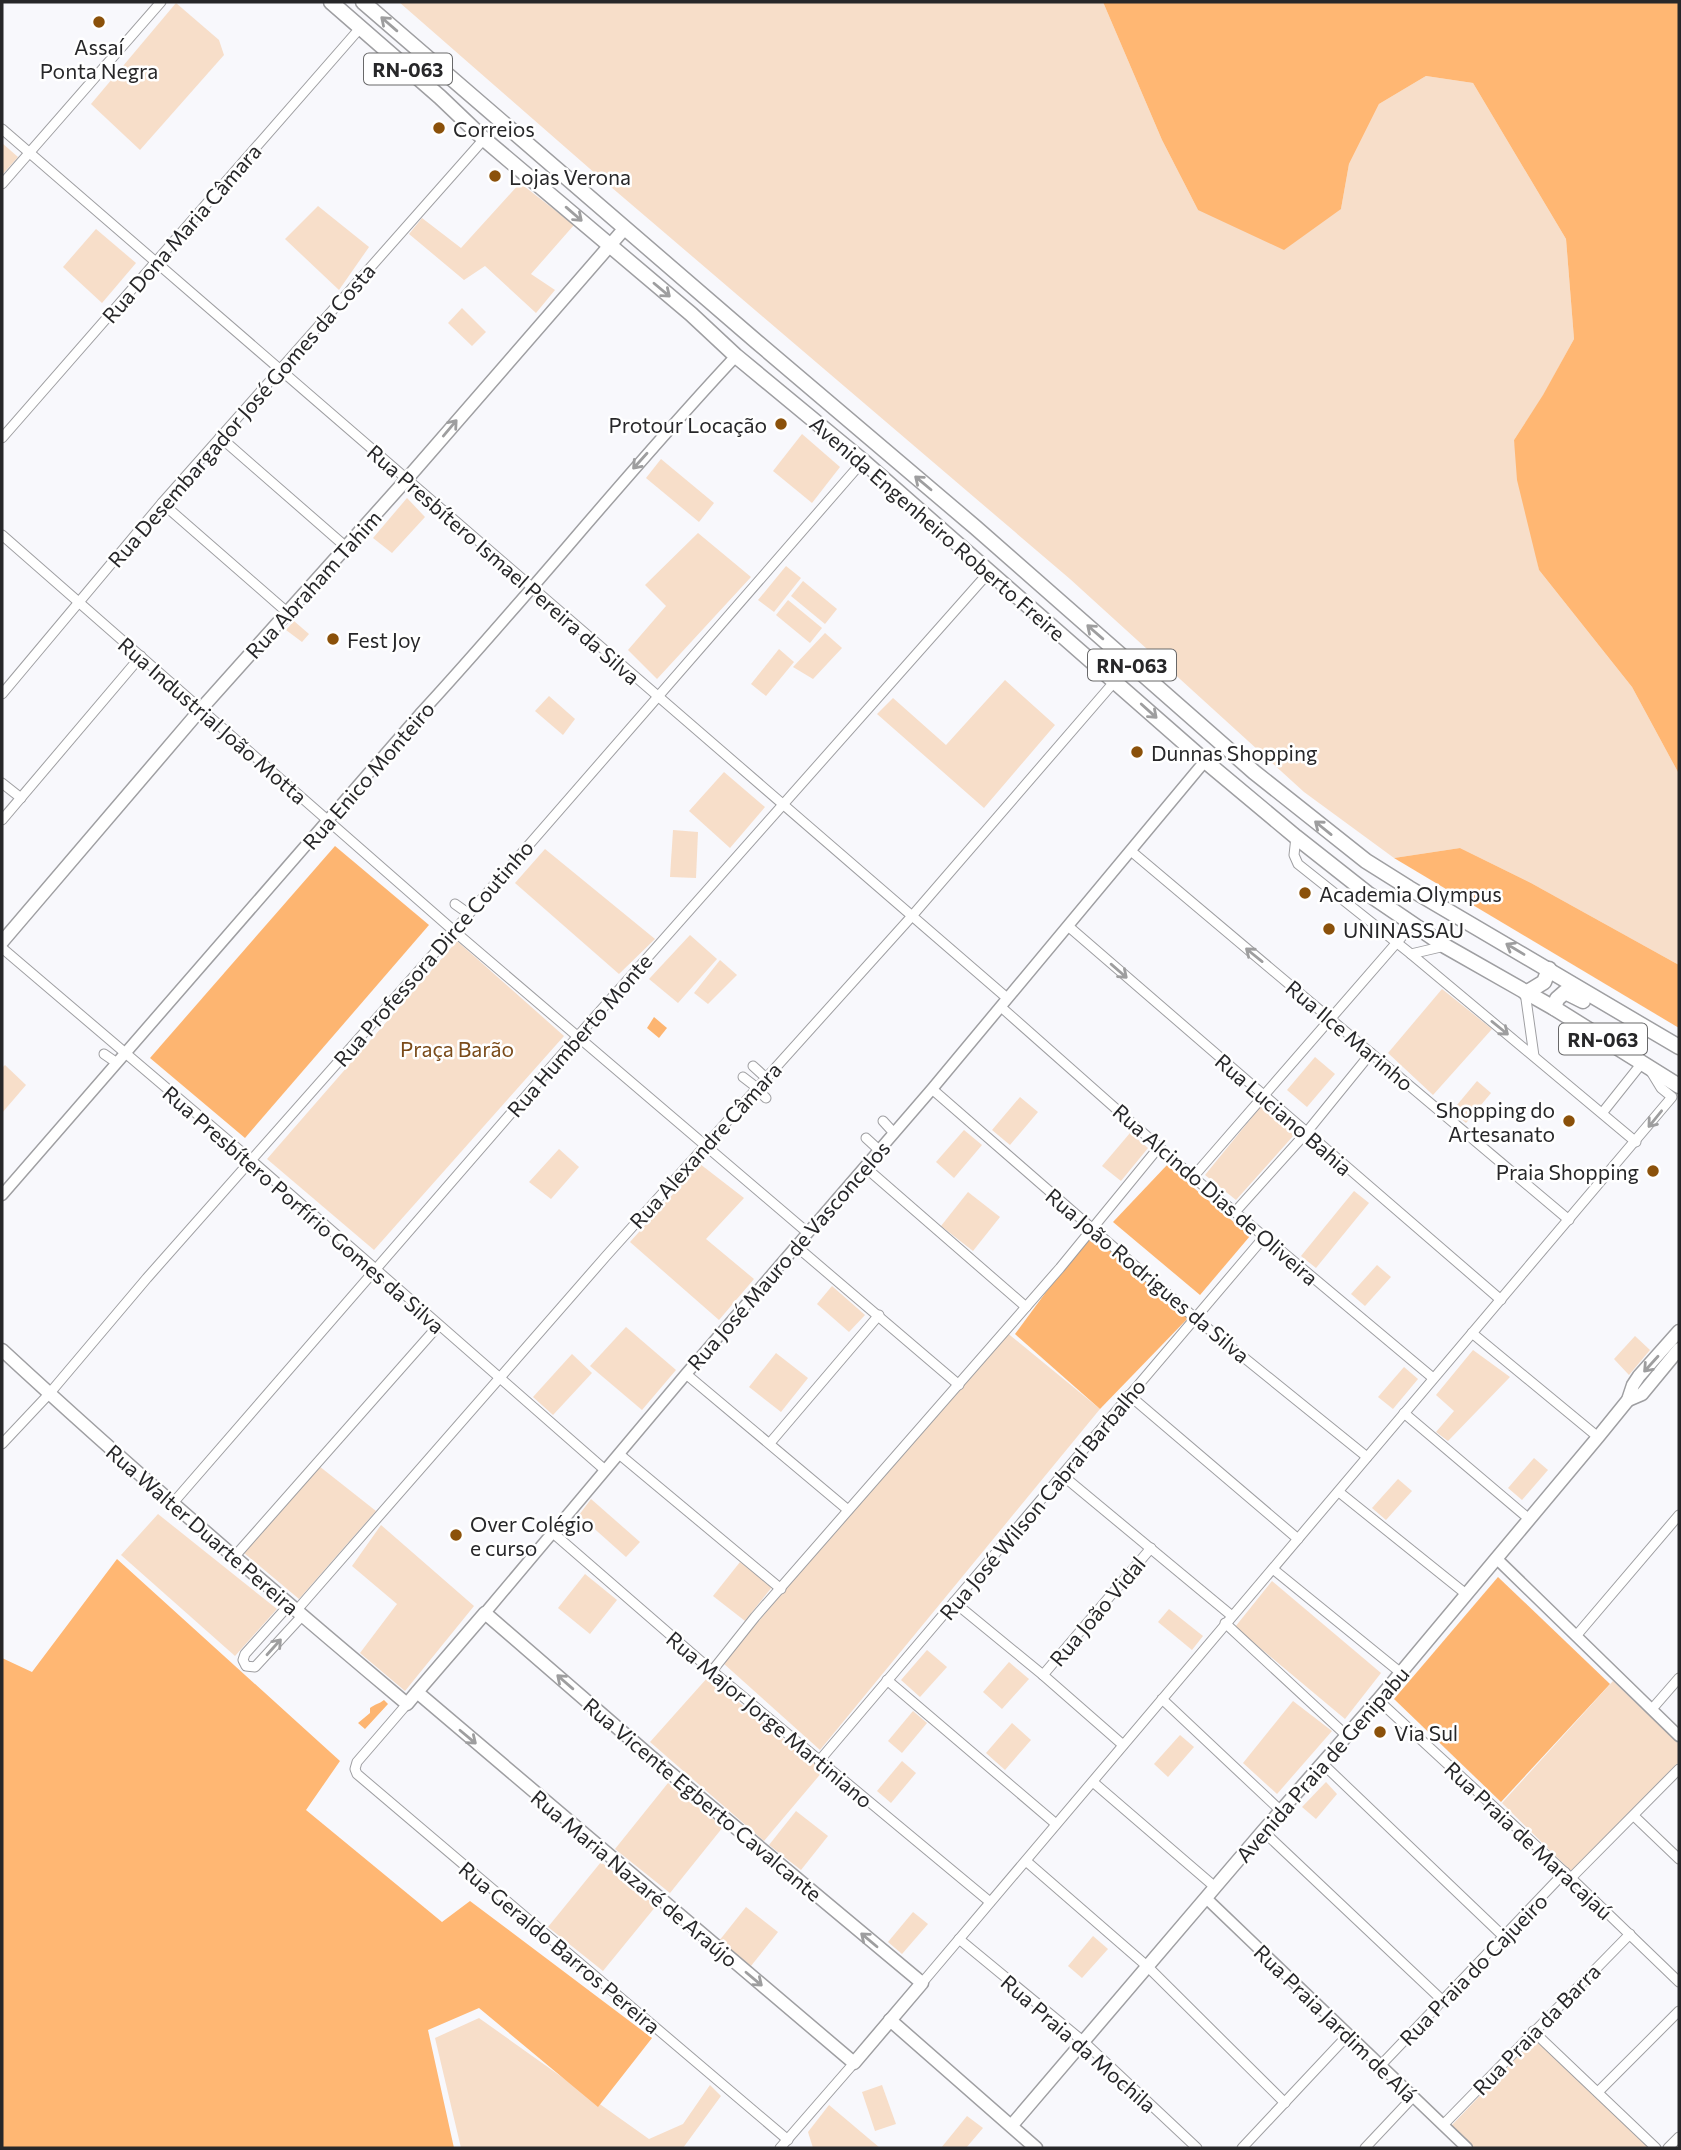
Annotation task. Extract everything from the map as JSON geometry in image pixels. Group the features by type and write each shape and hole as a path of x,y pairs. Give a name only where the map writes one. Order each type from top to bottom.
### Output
{"main road":[{"name":"Avenida Engenheiro Roberto Freire","path":"331,2 484,139 691,314 736,356 863,461 1205,761 1296,837 1412,925 1645,1064 1677,1095"},
{"name":"Avenida Engenheiro Roberto Freire","path":"363,2 964,517 1254,772 1323,828 1376,868 1679,1047"},
{"name":"Rua Abraham Tahim","path":"2,942 201,709 406,480 625,228"},
{"path":"691,314 698,307 704,308 745,339 757,342"},
{"path":"1526,993 1544,982 1549,969"},
{"path":"1554,1008 1557,999 1565,992 1611,1017 1629,1017"},
{"name":"Avenida Praia de Genipabu","path":"1013,2125 1263,1831 1401,1674 1628,1400 1639,1376 1679,1331"},
{"name":"Rua Walter Duarte Pereira","path":"2,1350 173,1503 407,1704"},
{"name":"Avenida Praia de Genipabu","path":"1628,1400 1642,1394 1679,1351"},
{"name":"Rua José Mauro de Vasconcelos","path":"407,1704 485,1613"},
{"name":"Rua Vicente Egberto Cavalcante","path":"485,1613 650,1756 922,1983"},
{"name":"Rua Maria Nazaré de Araújo","path":"417,1692 854,2063"},
{"path":"854,2063 922,1983"},
{"path":"890,2020 1013,2125 1036,2148"}],"street":[{"path":"2,184 161,2"},
{"name":"Rua Dona Maria Câmara","path":"2,438 360,27"},
{"name":"Rua Presbítero Ismael Pereira da Silva","path":"2,129 912,916 1004,1003"},
{"name":"Rua Desembargador José Gomes da Costa","path":"2,694 162,503 484,139"},
{"name":"Rua Enico Monteiro","path":"2,1195 631,471 736,356"},
{"path":"220,437 346,547"},
{"name":"Rua Professora Dirce Coutinho","path":"2,1444 49,1394 147,1278 469,914 863,461"},
{"path":"162,503 288,613"},
{"name":"Rua Industrial João Motta","path":"2,535 454,931 808,1233"},
{"name":"Rua Humberto Monte","path":"173,1503 578,1036 990,571"},
{"path":"2,820 141,656"},
{"name":"Rua Alexandre Câmara","path":"296,1610 765,1077 912,916 1115,681"},
{"name":"Rua José Mauro de Vasconcelos","path":"485,1613 686,1374 932,1089 1205,761"},
{"path":"2,782 21,798"},
{"path":"1296,837 1294,855 1298,864 1396,941 1636,1142"},
{"name":"Rua Ilce Marinho","path":"1131,851 1569,1220"},
{"path":"455,904 469,914"},
{"path":"1193,1177 1412,925"},
{"name":"Rua Luciano Bahia","path":"1068,926 1502,1300"},
{"path":"1411,954 1444,946"},
{"name":"Rua Presbítero Porfírio Gomes da Silva","path":"2,948 251,1160 605,1470"},
{"path":"1526,993 1534,1056"},
{"name":"Rua Alcindo Dias de Oliveira","path":"1004,1003 1193,1177 1433,1378"},
{"path":"1235,1212 1306,1133 1371,1053"},
{"path":"104,1054 117,1063"},
{"path":"1602,1112 1645,1064"},
{"path":"753,1066 765,1077"},
{"path":"743,1077 766,1098"},
{"name":"Rua João Rodrigues da Silva","path":"932,1089 1195,1318 1367,1457"},
{"path":"922,1983 1433,1378 1677,1095"},
{"path":"883,1121 894,1133"},
{"path":"866,1138 879,1150"},
{"path":"712,1671 848,1510 1026,1307 1159,1147"},
{"path":"865,1167 1026,1307"},
{"name":"Rua José Wilson Cabral Barbalho","path":"819,1761 1265,1236"},
{"path":"796,1246 959,1385"},
{"path":"770,1443 879,1315"},
{"path":"235,1556 438,1326"},
{"path":"1472,1333 1598,1437"},
{"path":"686,1374 848,1510"},
{"path":"1129,1395 1298,1539"},
{"path":"1404,1413 1528,1519"},
{"path":"619,1454 781,1589"},
{"path":"1062,1475 1151,1548 1347,1736"},
{"path":"1339,1492 1466,1594"},
{"path":"1576,1636 1679,1515"},
{"name":"Rua Major Jorge Martiniano","path":"553,1533 712,1671 990,1902"},
{"name":"Rua João Vidal","path":"1043,1675 1151,1548"},
{"path":"1496,1558 1679,1736"},
{"path":"1273,1569 1401,1674"},
{"path":"954,1602 1123,1745"},
{"path":"296,1610 255,1667 246,1666 243,1660 245,1654 296,1610"},
{"path":"1652,1709 1679,1678"},
{"path":"887,1681 1056,1824"},
{"path":"1162,1699 1281,1811"},
{"name":"Rua Praia de Maracajaú","path":"1378,1700 1568,1875 1679,1982"},
{"name":"Rua José Mauro de Vasconcelos","path":"369,1748 407,1704"},
{"name":"Rua Geraldo Barros Pereira","path":"369,1748 355,1769 366,1783 788,2140"},
{"path":"1323,1764 1503,1936"},
{"name":"Rua Praia do Cajueiro","path":"1380,2066 1503,1936 1634,1816 1679,1769"},
{"path":"1093,1782 1215,1887"},
{"path":"1634,1816 1679,1859"},
{"path":"1263,1831 1442,2000"},
{"path":"1026,1861 1149,1967 1285,2103"},
{"name":"Rua Praia Jardim de Alá","path":"1206,1898 1466,2148"},
{"name":"Rua Praia da Barra","path":"1443,2125 1630,1934"},
{"name":"Rua Praia da Mochila","path":"959,1939 1084,2042 1197,2148"},
{"path":"1598,2092 1679,2011"},
{"path":"1533,2031 1656,2148"},
{"path":"1242,2148 1348,2035"},
{"path":"780,2148 854,2063"},
{"path":"1365,2148 1413,2097"},
{"path":"1668,2148 1679,2137"}],"green space":[{"path":"399,2 1103,2 1162,140 1198,210 1341,209 1349,164 1379,104 1426,76 1473,83 1566,239 1574,339 1543,396 1514,440 1539,570 1632,687 1679,774 1679,965 1531,883 1460,848 1394,858 1304,792 1070,579"},
{"path":"176,3 219,40 224,55 140,150 91,104"},
{"path":"2,143 18,157 2,175"},
{"path":"520,183 574,225 531,274 555,290 536,313 485,266 464,280 409,234 422,218 461,248"},
{"path":"318,206 369,247 339,290 285,239"},
{"path":"96,229 136,263 102,303 63,267"},
{"path":"462,308 486,332 472,346 448,323"},
{"path":"802,434 840,467 812,503 773,471"},
{"path":"661,459 714,503 699,522 646,478"},
{"path":"407,498 425,517 392,553 373,538"},
{"path":"698,533 751,577 657,679 628,650 666,606 645,585"},
{"path":"786,566 801,578 774,612 758,600"},
{"path":"803,581 837,609 825,624 791,596"},
{"path":"788,600 822,628 810,643 776,615"},
{"path":"294,621 309,634 302,642 286,630"},
{"path":"825,633 842,648 813,679 793,667"},
{"path":"779,649 794,662 766,696 751,684"},
{"path":"1005,680 1055,725 984,808 877,714 893,698 946,745"},
{"path":"549,696 575,719 563,735 535,711"},
{"path":"724,772 765,807 730,848 689,811"},
{"path":"673,830 698,832 696,878 670,877"},
{"path":"545,849 655,939 619,974 515,883"},
{"path":"690,935 717,959 678,1003 649,979"},
{"name":"Praça Barão","path":"457,941 564,1036 374,1250 267,1159"},
{"path":"720,960 737,975 708,1004 694,993"},
{"path":"1442,989 1492,1029 1433,1095 1388,1053"},
{"path":"1315,1057 1335,1074 1307,1107 1287,1090"},
{"path":"5,1065 26,1085 2,1113 2,1068"},
{"path":"1477,1081 1491,1093 1466,1123 1452,1111"},
{"path":"1020,1097 1038,1112 1010,1145 992,1130"},
{"path":"1262,1105 1294,1135 1236,1200 1205,1175"},
{"path":"964,1130 982,1145 954,1178 936,1162"},
{"path":"1130,1133 1148,1148 1121,1181 1102,1166"},
{"path":"559,1149 579,1167 551,1199 529,1182"},
{"path":"700,1164 744,1198 706,1239 754,1279 719,1320 630,1242"},
{"path":"1354,1191 1369,1203 1316,1268 1301,1256"},
{"path":"968,1192 1000,1217 973,1251 941,1226"},
{"path":"1377,1265 1391,1277 1365,1306 1351,1294"},
{"path":"832,1286 865,1315 849,1332 817,1304"},
{"path":"626,1327 676,1370 642,1410 590,1366"},
{"path":"1005,1331 1100,1409 820,1750 723,1663"},
{"path":"1635,1336 1650,1350 1629,1375 1614,1359"},
{"path":"1473,1350 1510,1377 1448,1441 1436,1432 1454,1411 1436,1395"},
{"path":"776,1353 808,1378 781,1412 749,1387"},
{"path":"572,1354 592,1373 553,1415 533,1397"},
{"path":"1404,1367 1418,1379 1393,1409 1378,1397"},
{"path":"1534,1458 1548,1470 1522,1500 1508,1488"},
{"path":"319,1466 376,1511 299,1599 244,1553"},
{"path":"1398,1479 1412,1491 1386,1520 1372,1508"},
{"path":"591,1499 640,1542 626,1557 579,1515"},
{"path":"158,1514 277,1609 235,1656 121,1555"},
{"path":"381,1525 474,1606 405,1691 360,1653 397,1604 352,1566"},
{"path":"740,1562 772,1587 745,1621 713,1596"},
{"path":"585,1574 617,1600 590,1634 558,1608"},
{"path":"1272,1581 1381,1673 1345,1719 1235,1627"},
{"path":"1169,1609 1203,1636 1192,1650 1158,1622"},
{"path":"927,1650 947,1667 920,1697 901,1680"},
{"path":"1009,1662 1029,1679 1002,1709 983,1692"},
{"path":"708,1677 823,1771 764,1841 650,1742"},
{"path":"1613,1681 1679,1744 1679,1762 1571,1871 1502,1803"},
{"path":"1293,1701 1332,1731 1277,1794 1243,1763"},
{"path":"913,1711 927,1723 902,1753 888,1741"},
{"path":"1012,1723 1031,1740 1005,1770 986,1753"},
{"path":"1180,1735 1194,1747 1168,1777 1154,1764"},
{"path":"902,1761 916,1773 891,1803 877,1791"},
{"path":"1326,1782 1337,1794 1316,1819 1302,1807"},
{"path":"668,1783 723,1827 670,1893 615,1849"},
{"path":"796,1811 828,1836 801,1870 769,1845"},
{"path":"601,1862 656,1906 603,1971 548,1927"},
{"path":"746,1907 778,1932 751,1966 719,1941"},
{"path":"913,1912 928,1924 902,1954 888,1942"},
{"path":"1093,1936 1108,1949 1082,1978 1068,1966"},
{"path":"479,2018 649,2139 683,2124 710,2085 721,2096 683,2148 461,2148 435,2038"},
{"path":"1534,2039 1650,2148 1474,2148 1451,2126"},
{"path":"882,2085 896,2124 875,2131 862,2092"},
{"path":"829,2105 880,2148 813,2148 808,2132"},
{"path":"967,2116 983,2128 966,2148 941,2148"}],"shaded area":[{"path":"1103,2 1679,2 1679,774 1632,687 1539,570 1517,480 1514,440 1574,339 1566,239 1473,83 1426,76 1379,104 1349,164 1341,209 1284,250 1198,210 1162,140"},
{"path":"335,846 429,925 245,1138 150,1058"},
{"path":"1460,848 1531,883 1679,965 1679,1028 1394,858"},
{"path":"654,1017 667,1028 659,1038 647,1028"},
{"path":"1167,1165 1250,1236 1200,1295 1113,1222"},
{"path":"1091,1231 1190,1316 1100,1409 1015,1334"},
{"path":"117,1559 340,1761 306,1810 442,1922 470,1901 652,2038 598,2107 479,2008 428,2030 454,2148 2,2148 2,1658 32,1672"},
{"path":"1498,1577 1610,1684 1501,1802 1394,1699"},
{"path":"384,1700 388,1704 365,1729 358,1723 370,1713 370,1708"}],"place":[{"name":"Assaí Ponta Negra","path":"99,22"},
{"name":"Correios","path":"439,128"},
{"name":"Lojas Verona","path":"495,176"},
{"name":"Protour Locação","path":"781,424"},
{"name":"Fest Joy","path":"333,639"},
{"name":"Dunnas Shopping","path":"1137,752"},
{"name":"Academia Olympus","path":"1305,893"},
{"name":"UNINASSAU","path":"1329,929"},
{"name":"Shopping do Artesanato","path":"1569,1121"},
{"name":"Praia Shopping","path":"1653,1171"},
{"name":"Over Colégio e curso","path":"456,1535"},
{"name":"Via Sul","path":"1380,1732"}]}
